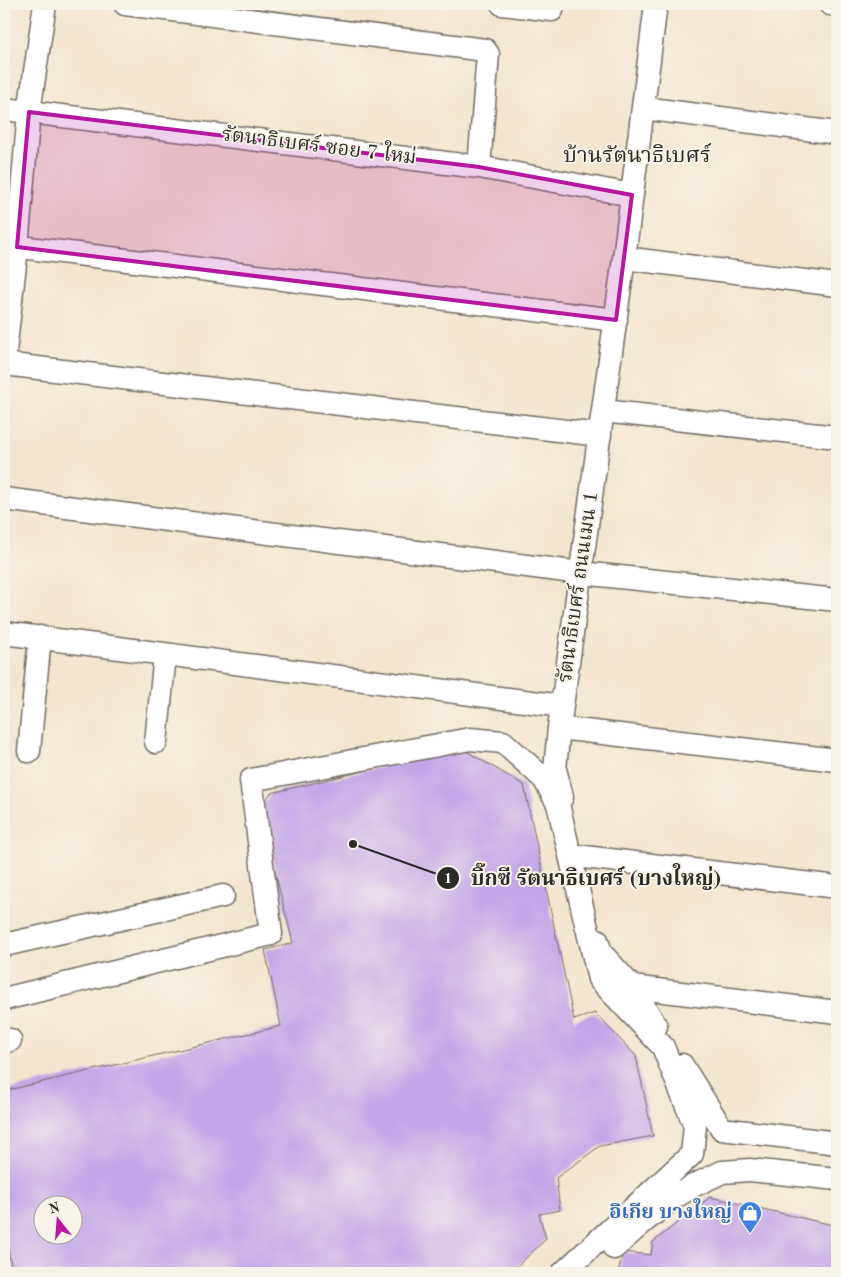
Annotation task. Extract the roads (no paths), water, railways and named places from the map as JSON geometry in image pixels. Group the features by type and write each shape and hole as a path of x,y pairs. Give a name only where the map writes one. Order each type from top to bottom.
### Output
{"street":[{"path":"44,4 10,246 4,363 600,436"},
{"path":"125,4 485,50 488,54 479,167"},
{"path":"502,4 552,10 553,4"},
{"name":"รัตนาธิเบศร์ ถนนเมน 1","path":"656,4 616,320 559,728 555,770 601,953 632,987 722,1129 837,1143"},
{"path":"830,4 837,5"},
{"path":"643,108 837,133"},
{"name":"รัตนาธิเบศร์ ซอย 7 ใหม่","path":"4,110 479,167 632,195"},
{"path":"10,246 616,320"},
{"path":"624,258 837,284"},
{"path":"603,411 837,437"},
{"path":"4,499 581,573 837,600"},
{"path":"4,633 562,706"},
{"path":"29,751 40,637"},
{"path":"156,742 165,655"},
{"path":"559,728 837,760"},
{"path":"4,999 270,934 251,780 470,739 503,742 544,779 558,804 599,979 663,1048 695,1126 692,1154 563,1273"},
{"path":"576,856 837,887"},
{"path":"4,945 223,896"},
{"path":"632,987 837,1012"},
{"path":"614,1248 675,1197 722,1172 750,1170 837,1179"}],"place":[{"name":"บิ๊กซี รัตนาธิเบศร์ (บางใหญ่)","path":"353,844"},
{"name":"อิเกีย บางใหญ่","path":"750,1234"}],"district":[{"name":"บ้านรัตนาธิเบศร์","path":"637,156"}]}
